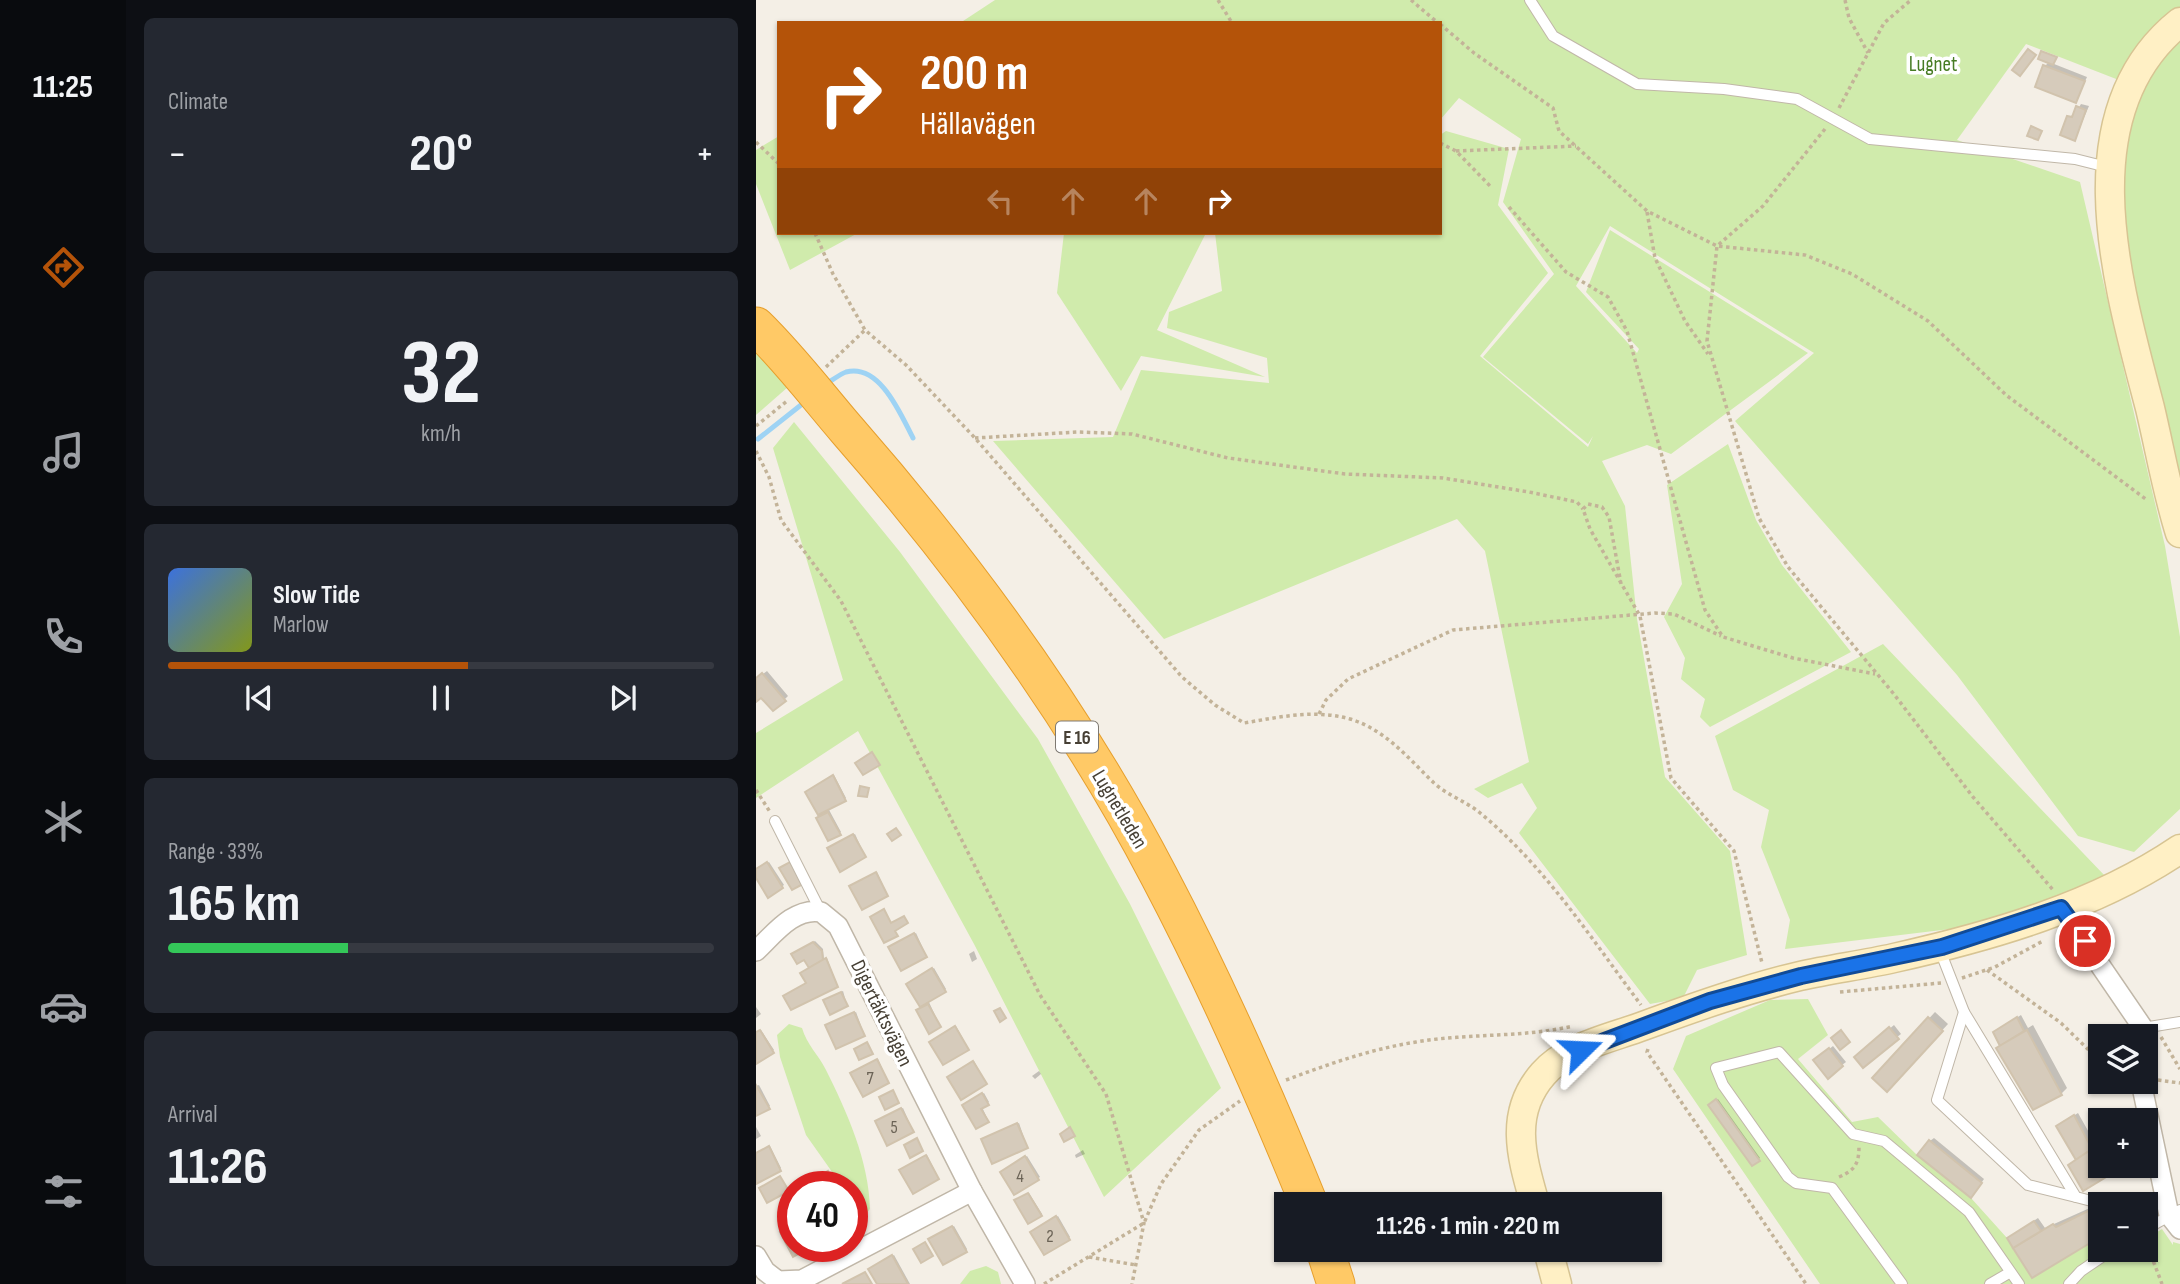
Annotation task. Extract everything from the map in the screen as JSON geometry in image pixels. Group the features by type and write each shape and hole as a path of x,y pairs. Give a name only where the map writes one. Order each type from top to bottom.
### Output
{"highway":[{"name":"Lugnetleden","path":"756,326 889,478 984,597 1068,722 1158,875 1244,1052 1304,1192"},
{"path":"1329,1262 1336,1284"}],"street":[{"path":"2180,22 2161,37 2135,74 2119,113 2111,168 2113,244 2119,291 2180,533"},
{"path":"1532,1192 1519,1130 1526,1101 1551,1066 1576,1052 1710,1001 1768,985 1939,947 2031,920 2141,873 2180,849"},
{"path":"2064,907 2138,1024"},
{"path":"756,951 787,922 802,913 821,912"},
{"name":"Digertäktsvägen","path":"821,912 838,926 972,1191 1025,1284"},
{"path":"2144,1094 2176,1218"},
{"path":"756,1256 773,1281 802,1280 972,1191"},
{"path":"1552,1262 1558,1284"}],"lane":[{"path":"1530,0 1553,36 1637,84 1724,89 1797,99 1870,139 2075,159 2111,168"},
{"path":"775,821 821,912"},
{"path":"1939,947 1964,1012 2076,1196"},
{"path":"1964,1012 1937,1100 2028,1185 2088,1200"},
{"path":"2158,1028 2180,1022"},
{"path":"1902,1284 1832,1188 1797,1183 1788,1177 1723,1085 1716,1068 1779,1052 1853,1135 1884,1141 1969,1212 2018,1284"},
{"path":"2158,1224 2176,1218"},
{"path":"2069,1284 2081,1270 2093,1262"},
{"path":"1990,1284 2010,1273"}],"path":[{"path":"1218,0 1231,21"},
{"path":"1411,0 1436,21"},
{"path":"1846,0 1849,18 1868,53"},
{"path":"1442,26 1474,53 1553,108 1559,131 1647,211 1717,246 1805,255 1852,274 1928,321 2006,395 2149,502"},
{"path":"756,142 777,162"},
{"path":"1442,144 1456,151 1491,187"},
{"path":"1456,151 1576,146"},
{"path":"1509,207 1566,272 1608,297 1627,331 1705,611 1723,637"},
{"path":"1647,211 1655,258 1685,321 1711,358"},
{"path":"816,235 833,274 865,330 906,365 975,438 1158,651 1198,691 1244,723 1319,714 1369,726 1403,751 1436,785 1478,811 1553,888 1642,1006 1631,1010"},
{"path":"1717,246 1707,341 1759,518 1788,567 2064,907"},
{"path":"817,376 865,330"},
{"path":"756,426 789,400"},
{"path":"975,438 1078,432 1132,434 1228,458 1345,474 1443,478 1577,502 1640,616 1671,778 1734,851 1768,985"},
{"path":"756,451 769,477 781,520 841,601 1040,995 1106,1094 1144,1223"},
{"path":"1583,509 1588,504 1602,507 1609,517 1622,584"},
{"path":"1319,714 1326,700 1348,679 1453,630 1655,613 1674,614 1723,637 1793,658 1877,674"},
{"path":"756,790 775,821"},
{"path":"1987,970 2061,1023 2088,1049"},
{"path":"1280,1083 1380,1049 1418,1041 1511,1035 1577,1025"},
{"path":"2158,1034 2180,1069"},
{"path":"1650,1042 1647,1052 1806,1284"},
{"path":"2158,1080 2180,1083"},
{"path":"1132,1284 1144,1223 1161,1184 1199,1130 1216,1115 1245,1099"},
{"path":"1817,1184 1852,1172 1858,1163 1857,1135"},
{"path":"1044,1284 1144,1223"},
{"path":"1087,1256 1136,1265"},
{"path":"2154,1262 2162,1284"}],"green space":[{"name":"Lugnet","path":"995,0 2180,0 2180,534 2115,284 2129,84 2026,44 1957,140 2080,182 2165,546 2180,637 2180,809 2134,852 2078,836 1957,675 1735,421 1814,353 1610,226 1576,286 1637,353 1639,349 1586,292 1610,230 1808,353 1671,454 1647,445 1602,461 1625,506 1637,619 1665,777 1730,851 1747,955 1697,970 1683,998 1650,1004 1519,833 1537,808 1522,783 1488,798 1474,789 1529,762 1485,551 1457,519 1164,639 993,441 1113,437 1141,370 1269,383 1267,358 1167,328 1169,312 1222,291 1215,235 1442,235 1442,134 1446,131 1509,149 1498,205 1548,273 1480,356 1588,447 1593,436 1588,444 1483,357 1554,274 1503,202 1521,139 1459,98 1442,118 1442,21 963,21"},
{"path":"777,137 777,235 854,235 790,270 756,184 756,150"},
{"path":"1064,235 1205,235 1157,330 1265,377 1141,356 1121,391 1057,293"},
{"path":"756,351 788,387 756,415"},
{"path":"794,422 900,552 1038,739 1130,904 1221,1088 1104,1197 974,944 858,731 756,798 756,733 843,680 773,448"},
{"path":"1728,444 1756,520 1782,565 1851,652 1710,727 1700,717 1705,699 1681,679 1685,658 1664,617 1682,584 1667,485"},
{"path":"1883,644 2106,877 1975,926 1785,949 1790,920 1761,847 1769,810 1733,790 1715,736"},
{"path":"1808,999 1828,1035 1798,1059 1852,1122 1878,1117 1917,1155 1971,1198 2007,1238 2032,1277 2088,1244 2088,1262 2158,1262 2158,1232 2162,1229 2173,1245 2173,1242 2180,1244 2180,1284 1820,1284 1673,1069 1686,1036 1770,1000"},
{"path":"789,1024 802,1028 826,1070 849,1120 865,1171 831,1171 806,1135 780,1057 777,1035"},
{"path":"868,1185 869,1191 868,1211"},
{"path":"986,1266 998,1272 1001,1284 960,1284 970,1271"}],"building":[{"path":"2028,49 2036,55 2020,76 2012,70"},
{"path":"2041,51 2057,57 2053,65 2038,59"},
{"path":"2043,65 2085,81 2076,103 2035,87"},
{"path":"2076,106 2086,110 2075,141 2060,135 2067,116 2072,117"},
{"path":"2031,126 2042,131 2038,140 2027,136"},
{"path":"762,673 786,701 773,711 761,698 756,702 756,678"},
{"path":"872,752 880,765 863,775 855,763"},
{"path":"833,775 846,801 818,815 805,792"},
{"path":"860,786 869,788 867,797 858,796"},
{"path":"828,812 841,835 828,841 816,818"},
{"path":"896,828 901,835 892,841 887,834"},
{"path":"853,834 866,857 840,872 827,848"},
{"path":"767,862 783,888 768,898 756,878 756,869"},
{"path":"790,862 803,884 792,890 779,868"},
{"path":"876,872 888,896 862,910 849,886"},
{"path":"884,909 891,923 904,916 908,923 895,931 898,936 884,943 870,917"},
{"path":"914,933 927,957 901,971 888,947"},
{"path":"813,942 822,951 823,960 809,968 804,960 797,964 791,954"},
{"path":"826,958 838,987 791,1010 783,996 806,983 800,973"},
{"path":"932,968 946,992 920,1007 906,984"},
{"path":"841,992 848,1006 830,1015 823,1000"},
{"path":"928,1004 941,1027 929,1034 916,1010"},
{"path":"1000,1008 1006,1018 1000,1022 994,1011"},
{"path":"854,1012 865,1036 836,1049 825,1025"},
{"path":"1928,1017 1943,1031 1887,1092 1872,1078"},
{"path":"2017,1017 2024,1031 2000,1046 1993,1032"},
{"path":"955,1026 969,1050 943,1065 929,1042"},
{"path":"1889,1027 1899,1039 1863,1068 1854,1057"},
{"path":"760,1030 774,1053 756,1064 756,1032"},
{"path":"1841,1030 1850,1042 1840,1050 1831,1038"},
{"path":"2027,1030 2062,1095 2033,1110 1996,1048"},
{"path":"867,1042 873,1054 859,1060 854,1049"},
{"path":"1829,1048 1843,1066 1828,1079 1813,1060"},
{"path":"877,1059 889,1083 863,1097 850,1073"},
{"path":"973,1061 987,1084 961,1100 947,1077"},
{"path":"756,1085 770,1109 756,1116"},
{"path":"893,1090 899,1103 885,1110 879,1097"},
{"path":"982,1093 989,1105 981,1109 989,1122 976,1129 962,1105"},
{"path":"1716,1099 1760,1161 1752,1166 1708,1105"},
{"path":"901,1108 914,1132 887,1146 875,1121"},
{"path":"2074,1115 2088,1141 2088,1152 2076,1160 2056,1126"},
{"path":"1017,1123 1028,1148 992,1164 981,1139"},
{"path":"1070,1127 1075,1136 1064,1142 1060,1134"},
{"path":"917,1138 923,1151 910,1158 904,1145"},
{"path":"1929,1140 1982,1183 1971,1198 1917,1155"},
{"path":"769,1146 781,1171 756,1184 756,1153"},
{"path":"2088,1152 2088,1178 2105,1178 2083,1191 2068,1165"},
{"path":"926,1155 939,1179 913,1194 899,1170"},
{"path":"1025,1156 1039,1180 1014,1195 1000,1172"},
{"path":"777,1178 777,1198 767,1203 759,1188"},
{"path":"1028,1193 1042,1216 1028,1224 1014,1200"},
{"path":"2088,1211 2088,1244 2032,1278 2013,1248 2053,1224 2056,1227"},
{"path":"1056,1216 1070,1240 1044,1255 1030,1232"},
{"path":"2034,1221 2041,1231 2013,1248 2007,1238"},
{"path":"952,1226 967,1252 943,1265 928,1239"},
{"path":"925,1242 933,1256 921,1263 913,1249"},
{"path":"892,1255 908,1284 877,1284 868,1269"},
{"path":"865,1272 872,1284 842,1284"}],"waterway":[{"path":"827,383 846,372 858,371 869,375 888,393 913,438"},
{"path":"758,439 806,401"}],"route":[{"path":"1581,1050 1710,1001 1801,976 1942,947 2061,908 2085,941"}]}
